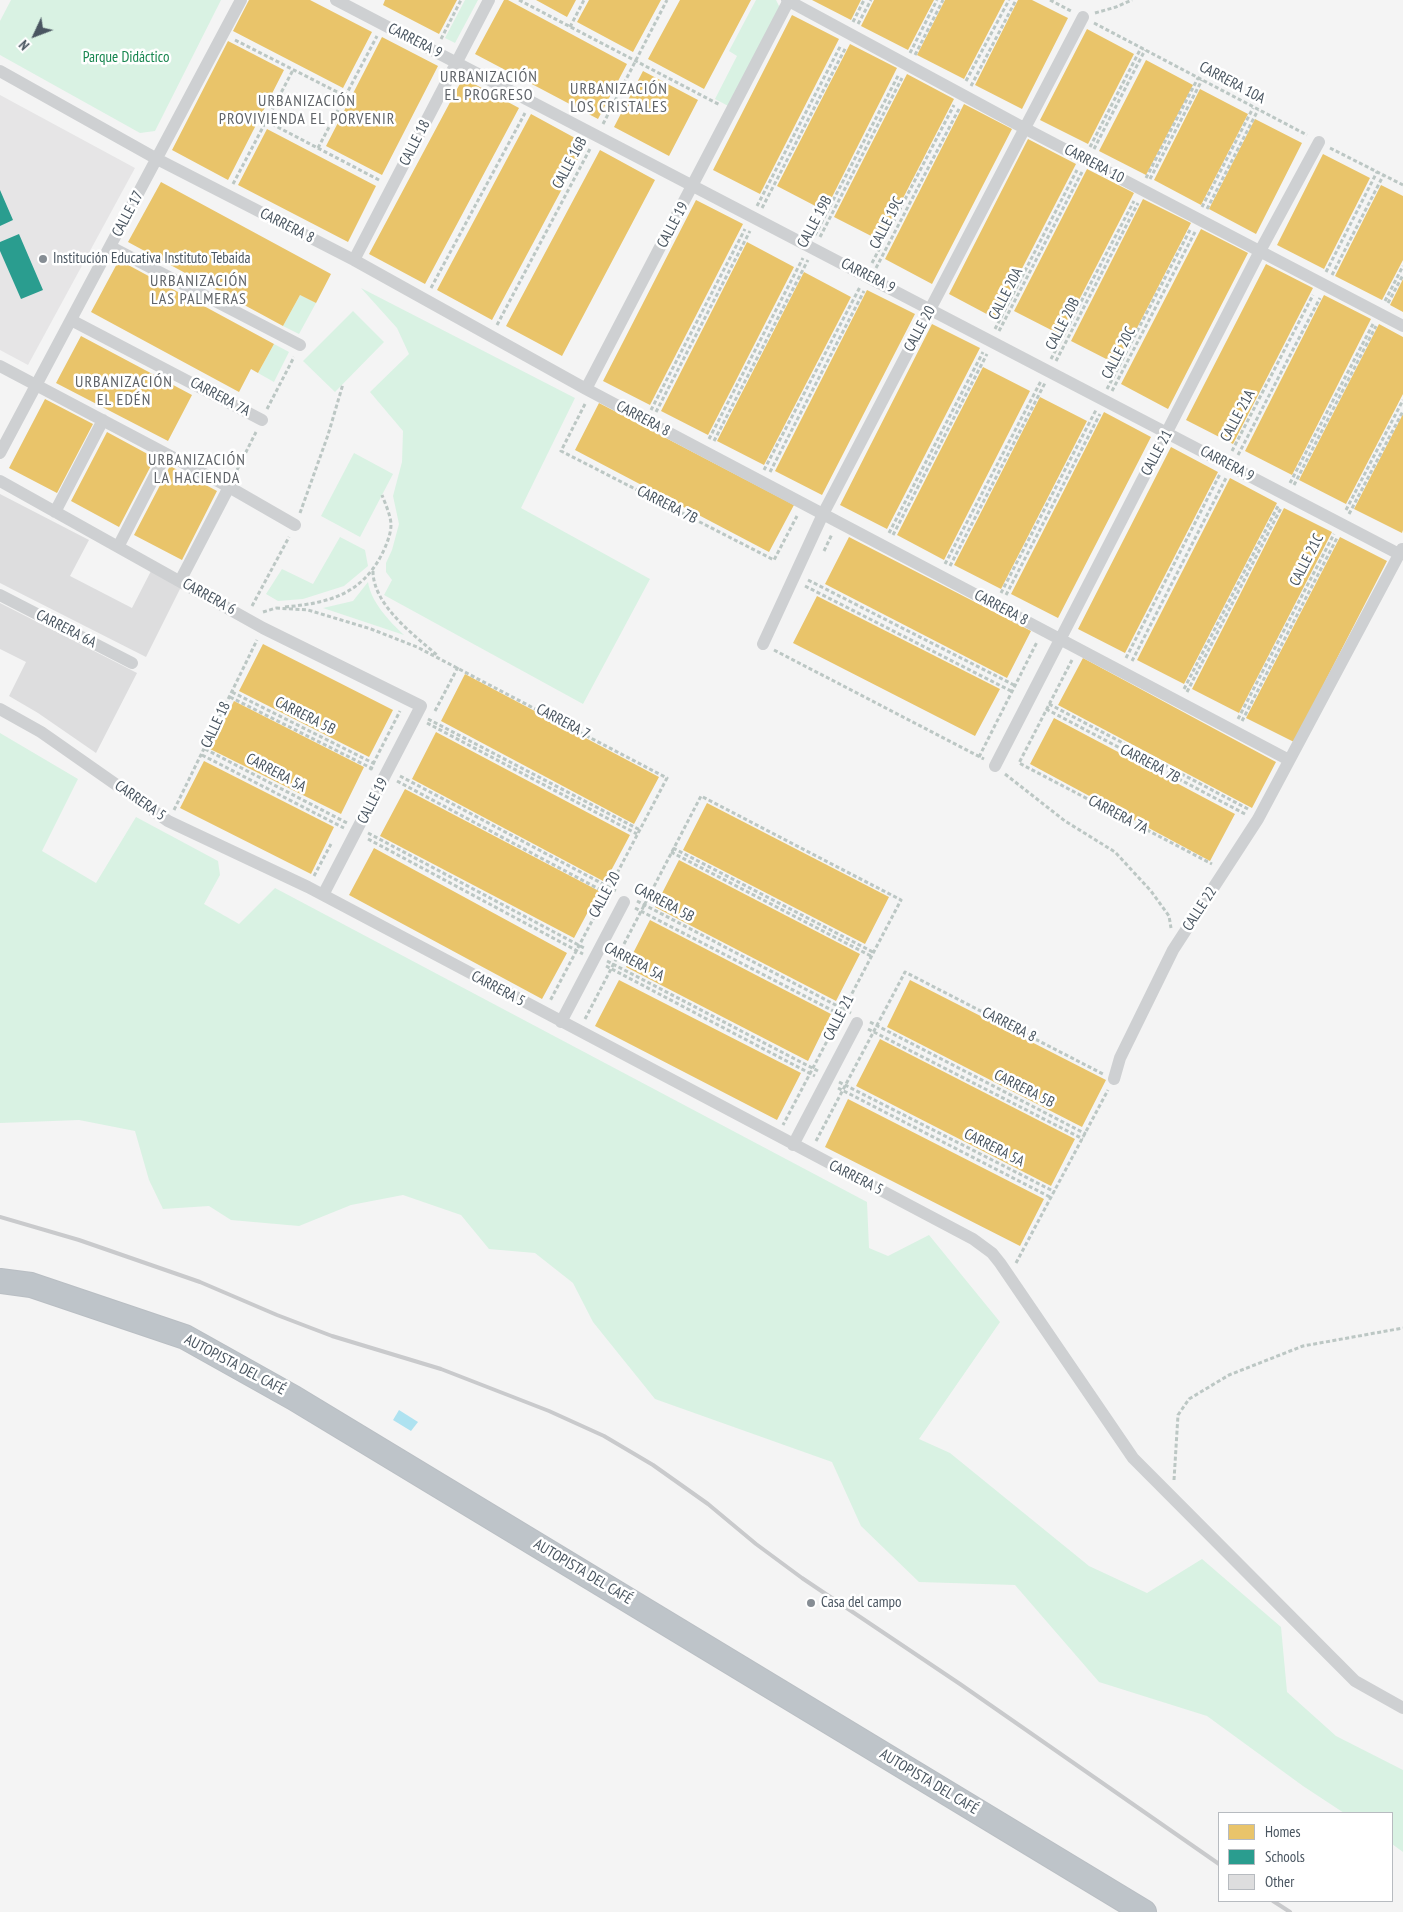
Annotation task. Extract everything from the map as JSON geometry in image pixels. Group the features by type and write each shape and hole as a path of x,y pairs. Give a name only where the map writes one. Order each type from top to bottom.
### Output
{"highway":[{"name":"AUTOPISTA DEL CAFÉ","path":"0,1281 31,1285 185,1337 202,1346 294,1398 1144,1912"}],"street":[{"name":"CALLE 17","path":"0,454 241,0"},
{"name":"CARRERA 9","path":"336,0 992,340 1341,524 1401,551"},
{"name":"CALLE 18","path":"354,260 489,0"},
{"name":"CARRERA 10","path":"788,0 1024,128 1403,326"},
{"name":"CALLE 19","path":"586,389 694,186 788,0"},
{"name":"CALLE 20","path":"762,644 823,514 1083,17"},
{"name":"CARRERA 8","path":"0,71 158,159 354,260 586,389 1289,760"},
{"name":"CALLE 21","path":"995,766 1260,251 1319,142"},
{"path":"111,247 300,345"},
{"name":"CARRERA 7A","path":"71,320 262,420"},
{"path":"0,366 228,487 295,525"},
{"path":"55,512 103,420"},
{"path":"118,547 166,454"},
{"name":"CARRERA 6","path":"0,481 263,628 419,711"},
{"path":"180,581 228,487"},
{"name":"CALLE 22","path":"1114,1079 1120,1058 1173,950 1258,819 1401,551"},
{"name":"CARRERA 6A","path":"0,595 132,663"},
{"name":"CARRERA 5","path":"0,709 42,732 168,821 323,895 809,1154 973,1239 992,1253 1000,1263 1133,1458 1355,1681 1403,1708"},
{"name":"CALLE 19","path":"323,895 419,711"},
{"name":"CALLE 20","path":"561,1022 595,957 629,900"},
{"name":"CALLE 21","path":"793,1145 859,1020"}],"path":[{"path":"434,52 461,0"},
{"path":"519,0 732,111"},
{"path":"570,27 584,0"},
{"name":"CALLE 16B","path":"491,336 667,0"},
{"name":"CALLE 19B","path":"907,64 937,0"},
{"name":"CALLE 19B","path":"705,452 907,64 943,0"},
{"name":"CALLE 19C","path":"868,276 963,95 1009,0"},
{"name":"CALLE 19C","path":"761,482 963,95 1016,0"},
{"name":"CARRERA 10A","path":"1050,0 1403,185"},
{"path":"1083,17 1132,0"},
{"path":"318,148 383,25"},
{"path":"223,34 345,96"},
{"name":"CALLE 20A","path":"1086,160 1141,48"},
{"name":"CALLE 20A","path":"884,547 1145,50"},
{"path":"227,195 293,70"},
{"name":"CALLE 20B","path":"941,577 1200,79"},
{"path":"425,300 531,101"},
{"name":"CALLE 20C","path":"1199,219 1254,108"},
{"name":"CALLE 20C","path":"997,606 1258,110"},
{"path":"266,121 392,187"},
{"name":"CALLE 21A","path":"1122,672 1323,284 1377,172"},
{"name":"CALLE 21A","path":"1122,672 1323,284 1384,176"},
{"path":"246,618 295,525 328,436 342,384"},
{"name":"CARRERA 7B","path":"586,389 587,401 561,450 774,560 804,504"},
{"name":"CALLE 21C","path":"1234,731 1403,400"},
{"name":"CALLE 21C","path":"1341,524 1403,411"},
{"path":"246,618 276,608 310,605 348,593 373,571 386,547 391,524 382,495"},
{"path":"373,571 373,582 386,604 403,626 442,659"},
{"path":"808,580 1014,685"},
{"path":"805,586 1011,691"},
{"path":"276,608 308,610 371,629 442,659"},
{"name":"CALLE 18","path":"168,821 263,628"},
{"path":"979,757 1043,630"},
{"path":"1046,709 1078,649"},
{"name":"CARRERA 7","path":"442,659 667,778"},
{"name":"CARRERA 5B","path":"232,692 373,763 387,773 607,893 644,905 844,1009 875,1032 1083,1139"},
{"name":"CARRERA 5B","path":"230,697 371,768 387,773 609,887 629,900 641,911 841,1015 878,1026 1086,1134"},
{"name":"CARRERA 7B","path":"1049,704 1256,813"},
{"name":"CARRERA 7B","path":"1046,709 1253,818"},
{"name":"CARRERA 7A","path":"1046,709 1019,762 1217,867"},
{"name":"CALLE 19","path":"366,777 400,710"},
{"path":"419,711 431,720 640,830"},
{"path":"419,711 428,724 637,834"},
{"name":"CARRERA 5A","path":"205,749 343,821 357,831 576,951 614,964 813,1068 843,1090 1052,1198"},
{"name":"CARRERA 5A","path":"202,755 341,826 357,831 579,946 611,969 810,1073 845,1085 1055,1192"},
{"name":"CALLE 20","path":"544,1013 667,778"},
{"name":"CALLE 21","path":"672,850 701,796 901,900 777,1136"},
{"name":"CALLE 19","path":"336,835 348,812"},
{"path":"308,888 332,844"},
{"path":"578,1031 672,850 872,954"},
{"name":"CARRERA 8","path":"878,1026 905,972 1114,1079"},
{"path":"809,1154 878,1026"},
{"path":"1009,1277 1114,1079"},
{"path":"1173,1498 1178,1415 1189,1399 1229,1375 1303,1346 1403,1328"}],"shaded area":[{"name":"Institución Educativa Instituto Tebaida","path":"0,95 135,168 28,365 0,350"}],"green space":[{"name":"Parque Didáctico","path":"11,0 221,0 155,131 140,133 0,55 0,21"},
{"path":"465,0 478,0 455,43 445,38"},
{"path":"756,0 776,0 781,10 732,108 715,99 737,56 729,51"},
{"path":"361,288 575,398 521,508 650,579 583,704 384,595 392,580 386,572 386,563 392,550 399,524 393,496 402,462 403,431 370,392 409,354 397,328"},
{"path":"300,295 316,303 299,334 283,326"},
{"path":"353,311 384,342 335,392 303,361"},
{"path":"274,344 289,352 274,382 258,373"},
{"path":"354,453 393,474 360,537 321,516"},
{"path":"340,537 365,550 368,566 344,586 303,599 278,601 266,594 282,569 313,584"},
{"path":"368,582 377,604 404,635 323,608 353,601"},
{"path":"0,733 78,779 42,851 96,883 136,817 218,861 220,875 204,904 239,924 275,888 867,1202 869,1248 888,1256 929,1235 1000,1322 919,1439 950,1453 1089,1566 1147,1593 1202,1559 1281,1627 1287,1692 1336,1736 1403,1770 1403,1852 1393,1845 1393,1812 1342,1812 1303,1786 1207,1716 1099,1682 1015,1585 919,1582 861,1526 832,1462 655,1399 593,1322 573,1283 535,1253 489,1249 461,1215 403,1195 351,1205 299,1226 231,1220 209,1206 163,1209 149,1180 135,1131 79,1120 0,1123"}],"water":[{"path":"399,1410 418,1422 411,1431 393,1420"}],"building: Homes":[{"path":"249,0 310,0 372,32 343,88 233,31"},
{"path":"385,0 457,0 439,34 383,5"},
{"path":"504,0 508,0 627,64 598,119 475,54"},
{"path":"536,0 576,0 567,17"},
{"path":"589,0 661,0 633,52 577,22"},
{"path":"680,0 751,0 704,89 648,59"},
{"path":"812,0 861,0 851,20"},
{"path":"874,0 934,0 908,50 861,26"},
{"path":"945,0 1005,0 964,79 917,55"},
{"path":"1018,0 1032,0 1068,18 1022,109 975,85"},
{"path":"792,15 839,39 760,194 713,170"},
{"path":"1087,29 1134,54 1088,144 1040,120"},
{"path":"382,37 438,66 382,175 326,146"},
{"path":"228,41 284,70 228,180 172,150"},
{"path":"850,44 897,68 825,211 777,186"},
{"path":"1146,60 1193,85 1146,175 1099,151"},
{"path":"643,71 698,100 669,156 614,127"},
{"path":"907,74 954,99 881,241 834,217"},
{"path":"463,78 519,108 425,284 369,254"},
{"path":"1200,89 1248,114 1201,205 1154,180"},
{"path":"964,104 1012,129 932,284 885,259"},
{"path":"531,114 586,144 492,320 437,290"},
{"path":"1255,119 1302,143 1256,234 1209,209"},
{"path":"267,129 376,186 348,242 238,185"},
{"path":"1028,139 1076,164 996,319 949,294"},
{"path":"600,150 655,180 562,356 506,326"},
{"path":"1323,154 1370,178 1324,269 1277,245"},
{"path":"1087,169 1134,193 1061,335 1014,311"},
{"path":"161,182 331,274 316,303 300,295 283,326 128,242"},
{"path":"1381,185 1403,196 1403,260 1382,300 1335,276"},
{"path":"1143,199 1191,223 1118,365 1071,341"},
{"path":"696,200 743,224 650,405 603,381"},
{"path":"1201,229 1248,253 1168,409 1121,384"},
{"path":"747,242 794,267 708,435 661,411"},
{"path":"119,260 274,344 258,373 251,369 239,392 91,312"},
{"path":"1266,264 1313,288 1233,444 1186,420"},
{"path":"804,272 851,297 764,465 717,441"},
{"path":"1403,279 1403,312 1390,305"},
{"path":"867,290 915,314 822,495 775,471"},
{"path":"1324,295 1371,319 1292,475 1245,451"},
{"path":"932,324 980,348 887,529 840,505"},
{"path":"1379,324 1403,337 1403,394 1346,504 1299,480"},
{"path":"81,336 192,395 168,441 56,383"},
{"path":"983,367 1030,391 944,560 897,535"},
{"path":"1040,397 1087,421 1001,589 954,565"},
{"path":"45,399 93,424 57,493 9,468"},
{"path":"599,403 794,505 769,552 575,450"},
{"path":"1104,412 1151,437 1058,618 1011,594"},
{"path":"1403,414 1403,530 1402,533 1354,509"},
{"path":"107,432 155,458 119,527 71,501"},
{"path":"1171,447 1218,472 1125,653 1078,629"},
{"path":"170,466 217,491 182,560 134,535"},
{"path":"1230,478 1277,503 1184,684 1137,660"},
{"path":"1284,508 1332,532 1239,713 1192,689"},
{"path":"849,537 1031,631 1007,678 825,584"},
{"path":"1340,537 1387,561 1294,742 1246,718"},
{"path":"817,596 1000,689 975,736 793,643"},
{"path":"263,644 393,710 369,757 239,691"},
{"path":"1083,658 1276,762 1252,808 1058,705"},
{"path":"465,674 659,777 634,824 441,721"},
{"path":"234,701 364,767 341,814 210,749"},
{"path":"1054,718 1235,814 1210,861 1030,764"},
{"path":"436,732 630,835 605,882 412,779"},
{"path":"204,761 334,827 311,874 180,808"},
{"path":"405,789 599,891 574,938 380,836"},
{"path":"707,803 889,897 865,944 683,850"},
{"path":"374,848 567,953 542,999 349,895"},
{"path":"679,860 860,954 836,1001 655,907"},
{"path":"650,920 831,1014 808,1061 626,967"},
{"path":"619,980 801,1073 777,1120 595,1026"},
{"path":"910,980 1106,1080 1082,1127 887,1027"},
{"path":"880,1039 1075,1139 1051,1186 856,1086"},
{"path":"848,1099 1044,1199 1020,1246 825,1147"}],"building: Schools":[{"path":"0,190 13,220 0,226"},
{"path":"19,234 43,290 21,299 0,251 0,242"}],"building: Other":[{"path":"0,494 89,540 70,576 132,608 151,571 181,587 146,657 0,583"},
{"path":"0,603 137,673 96,753 38,713 9,696 26,662 0,649"}],"railway":[{"path":"0,1217 79,1240 200,1282 332,1336 441,1369 549,1411 604,1436 653,1465 708,1504 756,1544 802,1578 960,1684 1218,1863"},
{"path":"1275,1902 1290,1912"}],"place":[{"name":"Institución Educativa Instituto Tebaida","path":"43,259"},
{"name":"Casa del campo","path":"811,1603"}],"district":[{"name":"URBANIZACIÓN EL PROGRESO","path":"489,86"},
{"name":"URBANIZACIÓN LOS CRISTALES","path":"619,98"},
{"name":"URBANIZACIÓN PROVIVIENDA EL PORVENIR","path":"307,110"},
{"name":"URBANIZACIÓN LAS PALMERAS","path":"199,290"},
{"name":"URBANIZACIÓN EL EDÉN","path":"124,391"},
{"name":"URBANIZACIÓN LA HACIENDA","path":"197,469"}]}
